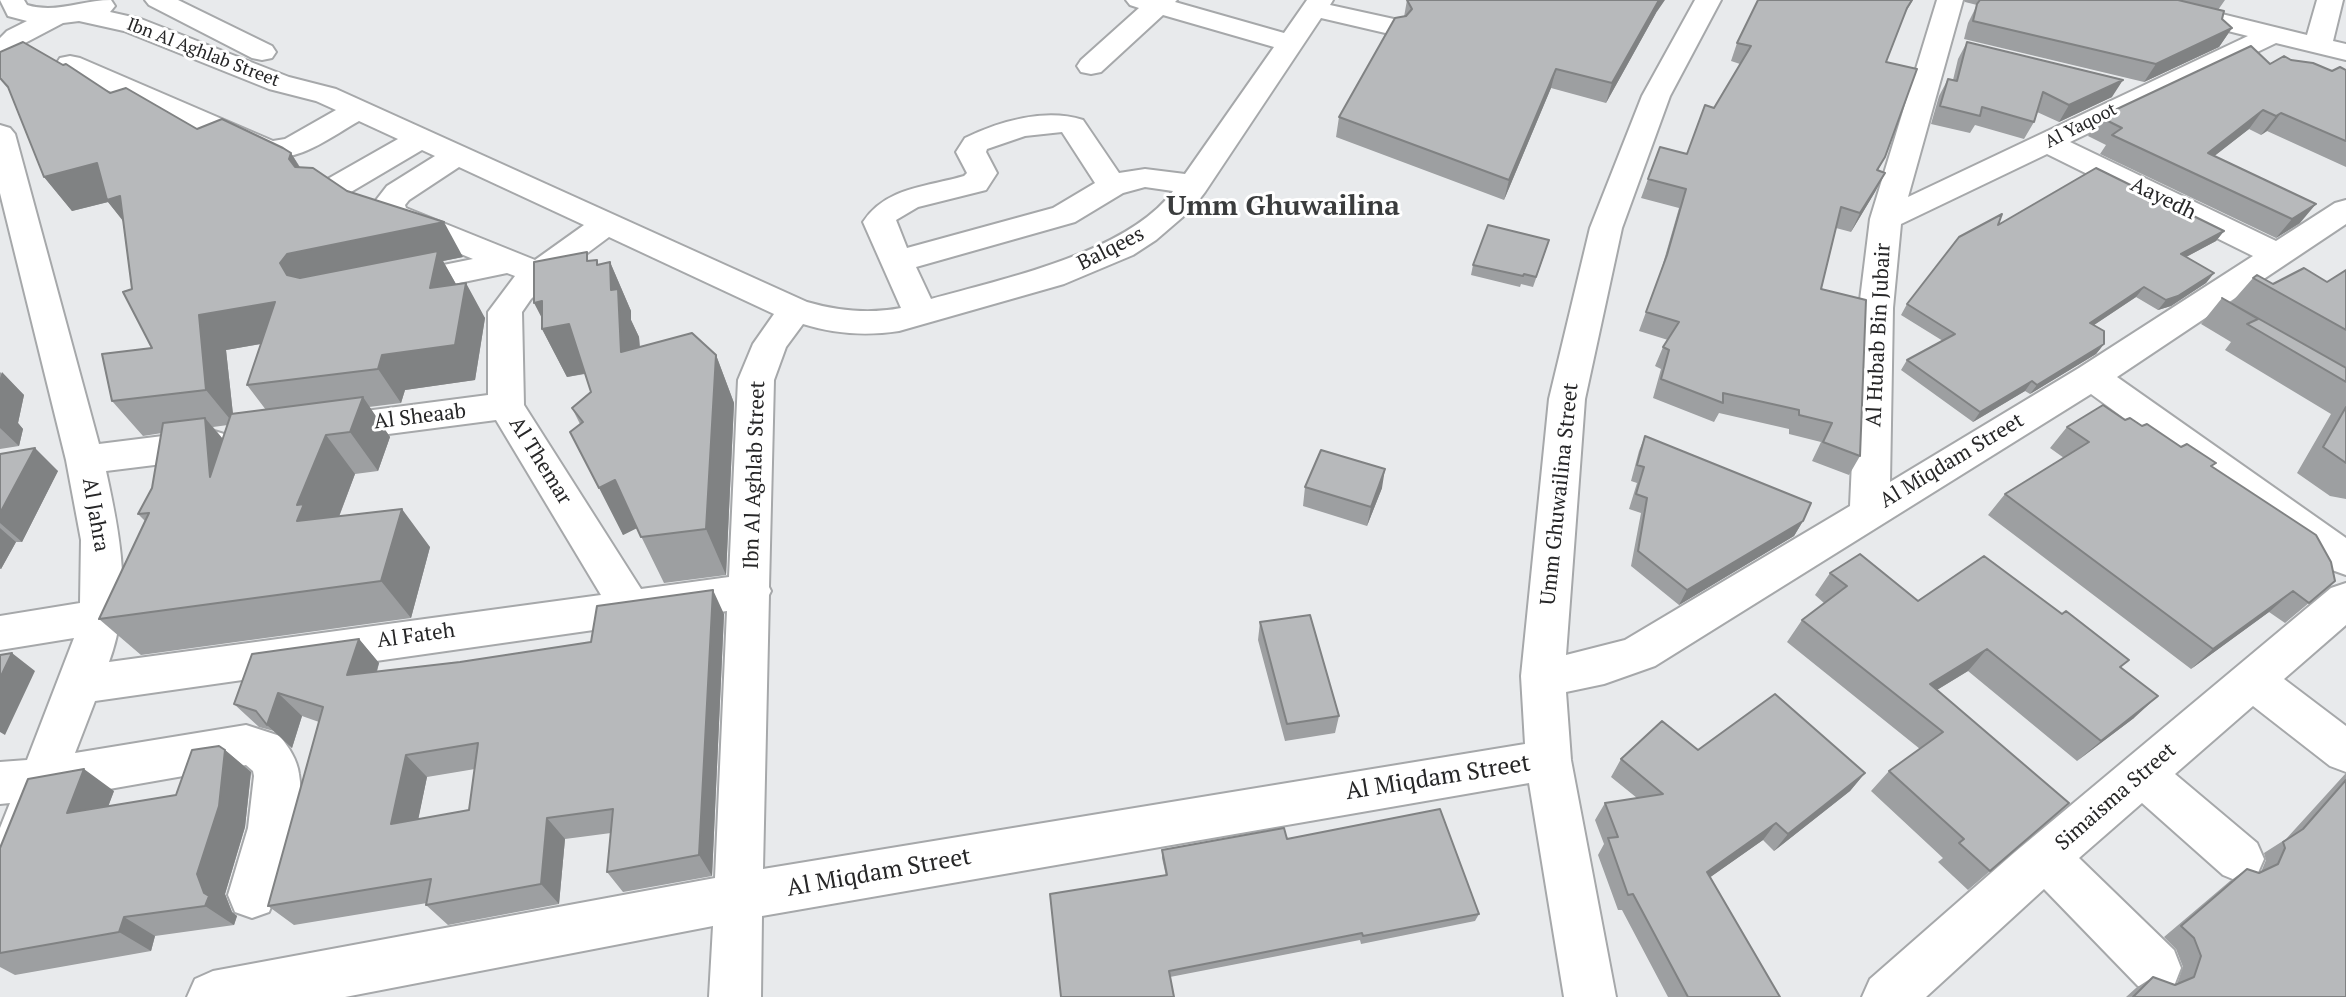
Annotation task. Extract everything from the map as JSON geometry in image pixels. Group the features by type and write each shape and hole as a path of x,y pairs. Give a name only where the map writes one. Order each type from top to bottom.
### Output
{"street":[{"path":"0,54 16,37 68,14 118,0"},
{"name":"Ibn Al Aghlab Street","path":"158,0 305,72 326,95"},
{"name":"Umm Ghuwailina Street","path":"1593,987 1548,760 1543,676 1567,399 1606,228 1656,96 1708,0"},
{"name":"Al Hubab Bin Jubair","path":"1869,512 1876,308 1886,219 1952,47 1950,0"},
{"path":"2133,0 2346,52"},
{"path":"2318,45 2330,0"},
{"path":"1091,66 1154,2 1289,43"},
{"path":"1317,4 1394,27"},
{"name":"Balqees","path":"795,310 831,321 853,323 899,320 1052,276 1122,248 1165,218 1194,185 1317,4"},
{"name":"Ibn Al Aghlab Street","path":"8,8 27,14 68,14 132,25 279,83 326,95 795,310 770,344 756,380 751,591 735,997"},
{"name":"Al Yaqoot","path":"1886,219 2048,143 2143,93 2276,33"},
{"path":"70,64 270,150 293,147 358,110"},
{"path":"2105,84 2143,93"},
{"path":"921,314 879,222 882,215 899,204 975,183 982,173 971,152 975,144 1055,121 1073,126 1112,186"},
{"name":"Al Jahra","path":"0,134 10,214 85,460 103,561 100,617 81,684 21,781 0,888"},
{"path":"328,192 421,138"},
{"name":"Aayedh","path":"2048,143 2278,255"},
{"path":"458,155 398,193 389,204 390,209 393,214 523,267"},
{"path":"896,262 1064,215 1112,186 1137,178 1194,185"},
{"path":"967,186 996,234"},
{"name":"Al Miqdam Street","path":"1543,676 1612,666 1640,653 2092,377 2346,210"},
{"name":"Al Themar","path":"608,223 523,267 519,291 505,312 506,406 629,606"},
{"path":"377,288 523,267"},
{"path":"2202,305 2238,326"},
{"path":"2092,377 2346,559"},
{"name":"Al Sheaab","path":"289,434 506,406"},
{"path":"85,460 248,439"},
{"name":"Al Fateh","path":"81,684 751,591"},
{"name":"Simaisma Street","path":"1888,997 2039,863 2346,600"},
{"path":"0,633 100,617"},
{"path":"2252,680 2346,752"},
{"path":"21,781 225,747 246,745 264,750 274,763 278,782 273,815 252,895"},
{"name":"Al Miqdam Street","path":"213,997 738,897 1548,760"},
{"path":"2143,775 2240,859"},
{"path":"2039,863 2145,972"}],"building":[{"path":"1407,0 1659,0 1612,83 1556,69 1509,180 1339,117 1395,18 1406,16 1412,9"},
{"path":"1758,0 1912,0 1886,62 1917,69 1885,157 1877,170 1885,173 1860,213 1841,207 1821,289 1866,300 1860,456 1823,442 1832,423 1799,415 1799,410 1723,393 1723,403 1661,379 1669,350 1663,347 1679,322 1646,312 1667,255 1686,189 1648,179 1660,147 1687,154 1705,105 1714,108 1751,46 1737,43"},
{"path":"1980,0 2178,0 2224,11 2222,19 2232,28 2156,64 1973,21"},
{"path":"23,42 63,65 66,64 110,93 126,88 197,129 222,119 291,153 289,159 295,167 313,168 347,191 444,222 287,254 280,263 287,275 300,278 438,251 430,288 466,283 455,345 382,355 378,369 247,385 275,302 199,315 206,390 112,401 102,354 152,348 123,292 132,289 120,196 107,200 97,163 44,177 8,87 0,78 0,52"},
{"path":"1967,42 2123,80 2069,105 2043,92 2034,122 1982,107 1980,116 1940,106 1948,79 1957,81"},
{"path":"2251,46 2270,64 2284,56 2332,71 2340,67 2346,70 2346,141 2281,113 2276,116 2263,110 2208,153 2316,204 2292,219 2112,135 2122,128 2100,117"},
{"path":"2096,168 2224,231 2181,254 2214,273 2178,296 2166,300 2144,287 2090,323 2104,331 2104,344 2037,385 2032,381 1980,412 1907,360 1955,334 1907,304 1959,237 2002,214 1998,225"},
{"path":"1488,225 1549,240 1536,277 1473,265"},
{"path":"587,252 587,261 597,260 597,265 610,262 611,290 618,289 621,352 692,333 716,355 706,529 641,537 615,480 599,488 570,432 583,422 572,408 591,392 569,324 542,329 542,301 534,303 534,262"},
{"path":"2304,268 2327,282 2346,270 2346,330 2253,278 2257,275 2273,284"},
{"path":"2222,298 2346,368 2346,382 2247,324 2258,319"},
{"path":"363,397 350,432 326,435 297,505 304,504 297,521 402,509 381,581 99,619 149,513 138,514 152,488 163,423 205,418 210,477 231,414"},
{"path":"2103,405 2125,420 2130,418 2142,426 2147,424 2181,447 2187,444 2216,463 2211,466 2316,535 2331,562 2335,581 2309,603 2293,591 2213,649 2005,494 2089,442 2067,427"},
{"path":"2346,407 2346,463 2323,447"},
{"path":"1645,436 1811,503 1803,521 1687,590 1638,551 1647,498 1636,494 1644,467 1637,465"},
{"path":"35,448 0,513 0,454"},
{"path":"1321,450 1385,469 1371,507 1305,487"},
{"path":"1860,554 1918,601 1984,556 2062,614 2066,611 2129,660 2120,667 2158,696 2101,741 1987,649 1930,684 2069,803 1990,871 1959,843 1964,839 1889,771 1943,732 1802,620 1847,586 1830,573"},
{"path":"713,590 699,855 607,872 613,809 547,818 541,884 426,905 431,879 268,906 323,707 278,693 267,725 256,711 234,704 252,654 359,639 347,675 460,662 591,642 597,606","holes":["478,743 469,810 391,824 406,755"]},
{"path":"1310,615 1339,716 1287,724 1260,622"},
{"path":"12,653 0,678 0,655"},
{"path":"1775,694 1865,773 1788,834 1776,823 1707,872 1780,997 1688,997 1633,894 1628,895 1608,838 1618,837 1605,803 1663,794 1621,759 1662,721 1698,750"},
{"path":"219,746 225,750 219,806 197,874 204,893 209,896 205,906 124,917 119,932 0,953 0,848 28,779 84,769 67,813 176,795 192,750"},
{"path":"2346,780 2346,997 2133,997 2153,977 2175,985 2194,977 2201,956 2194,938 2181,926 2247,869 2259,873 2278,864 2285,848 2283,842 2303,829"},
{"path":"1440,809 1479,914 1363,936 1362,933 1169,971 1174,997 1061,997 1050,894 1167,875 1162,850 1284,828 1287,839"}],"district":[{"name":"Umm Ghuwailina","path":"1283,207"}]}
